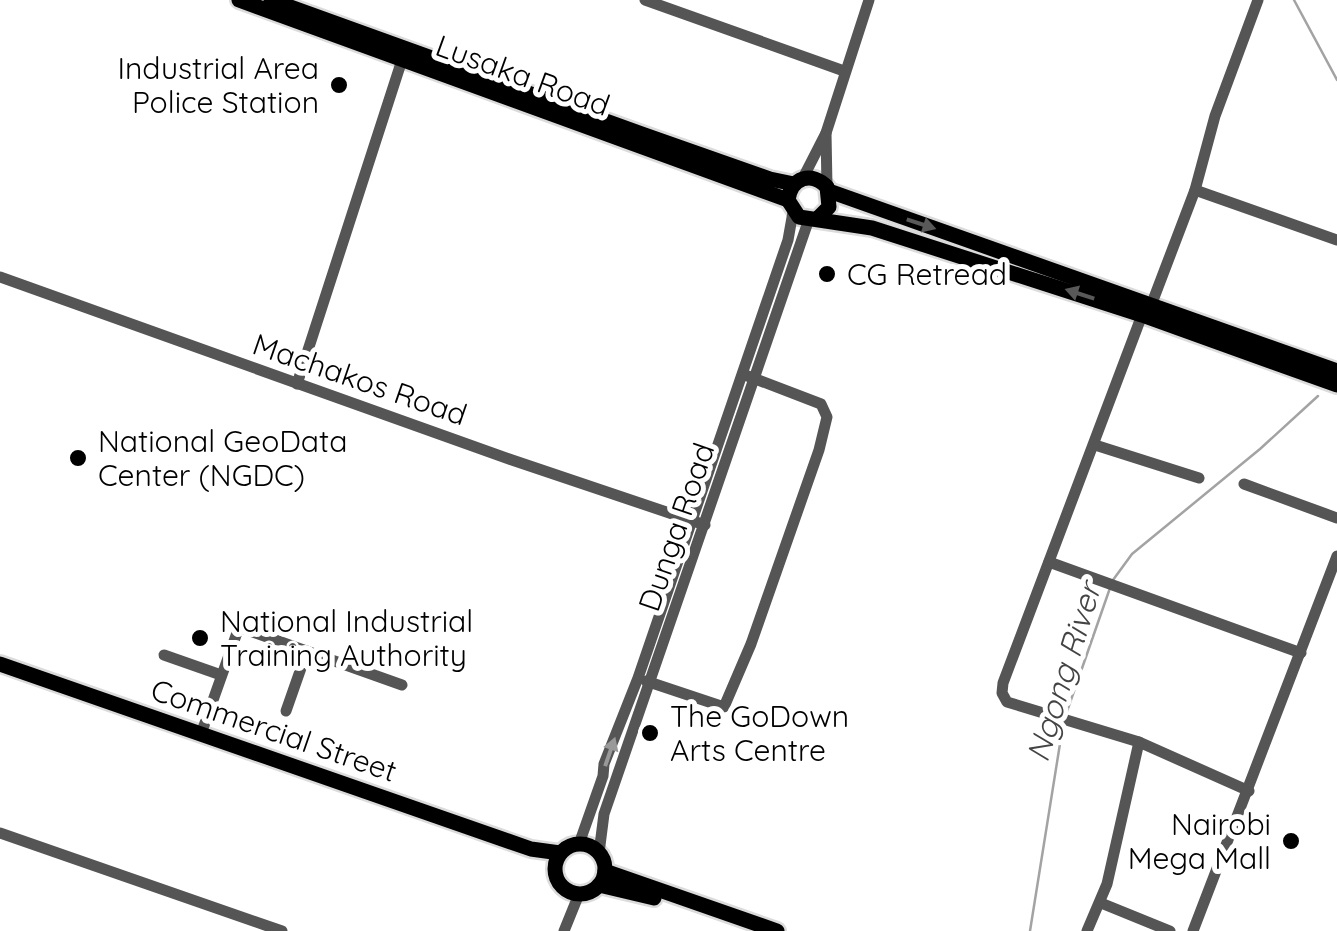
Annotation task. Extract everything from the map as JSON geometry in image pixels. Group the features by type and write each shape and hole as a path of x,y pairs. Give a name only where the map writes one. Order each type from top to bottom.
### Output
{"main road":[{"name":"Lusaka Road","path":"240,0 872,228 1147,309 1337,371"},
{"name":"Lusaka Road","path":"272,0 628,129 801,202"},
{"name":"Lusaka Road","path":"801,202 816,178 828,189 1337,385"},
{"path":"801,202 828,207 828,189"},
{"name":"Commercial Street","path":"0,664 530,848 557,861"},
{"path":"579,844 598,853 602,878 579,894 562,886 557,861 579,844"},
{"path":"602,878 751,931"},
{"path":"602,878 776,931"}],"street":[{"path":"645,0 844,71"},
{"name":"Dunga Road","path":"598,853 604,814 644,680 748,376 869,0"},
{"path":"1249,791 1139,742 1008,702 1002,693 1049,562 1195,190 1215,116 1258,0"},
{"path":"297,384 402,60"},
{"name":"Dunga Road","path":"826,133 828,189"},
{"path":"1195,190 1337,240"},
{"name":"Machakos Road","path":"0,277 699,522"},
{"path":"644,680 724,707 751,644 819,450 828,418 821,404 748,376"},
{"path":"1095,445 1199,478"},
{"path":"1244,484 1337,518"},
{"path":"1193,931 1337,556"},
{"path":"1049,562 1301,653"},
{"path":"201,734 238,627 402,685"},
{"path":"286,711 307,652"},
{"path":"164,654 221,675"},
{"name":"Dunga Road","path":"579,844 604,776 604,764 644,680"},
{"path":"1087,931 1102,903 1139,742"},
{"path":"0,832 282,931"},
{"path":"564,931 579,894"},
{"path":"1102,903 1170,931"}],"waterway":[{"name":"Ngong River","path":"1294,0 1337,80"},
{"name":"Ngong River","path":"1113,580 1132,554 1318,396"},
{"name":"Ngong River","path":"1065,717 1110,588"},
{"name":"Ngong River","path":"1030,931 1063,725"}],"place":[{"name":"Industrial Area Police Station","path":"339,85"},
{"name":"CG Retread","path":"827,274"},
{"name":"National GeoData Center (NGDC)","path":"78,458"},
{"name":"National Industrial Training Authority","path":"200,638"},
{"name":"The GoDown Arts Centre","path":"650,733"},
{"name":"Nairobi Mega Mall","path":"1291,841"}]}
